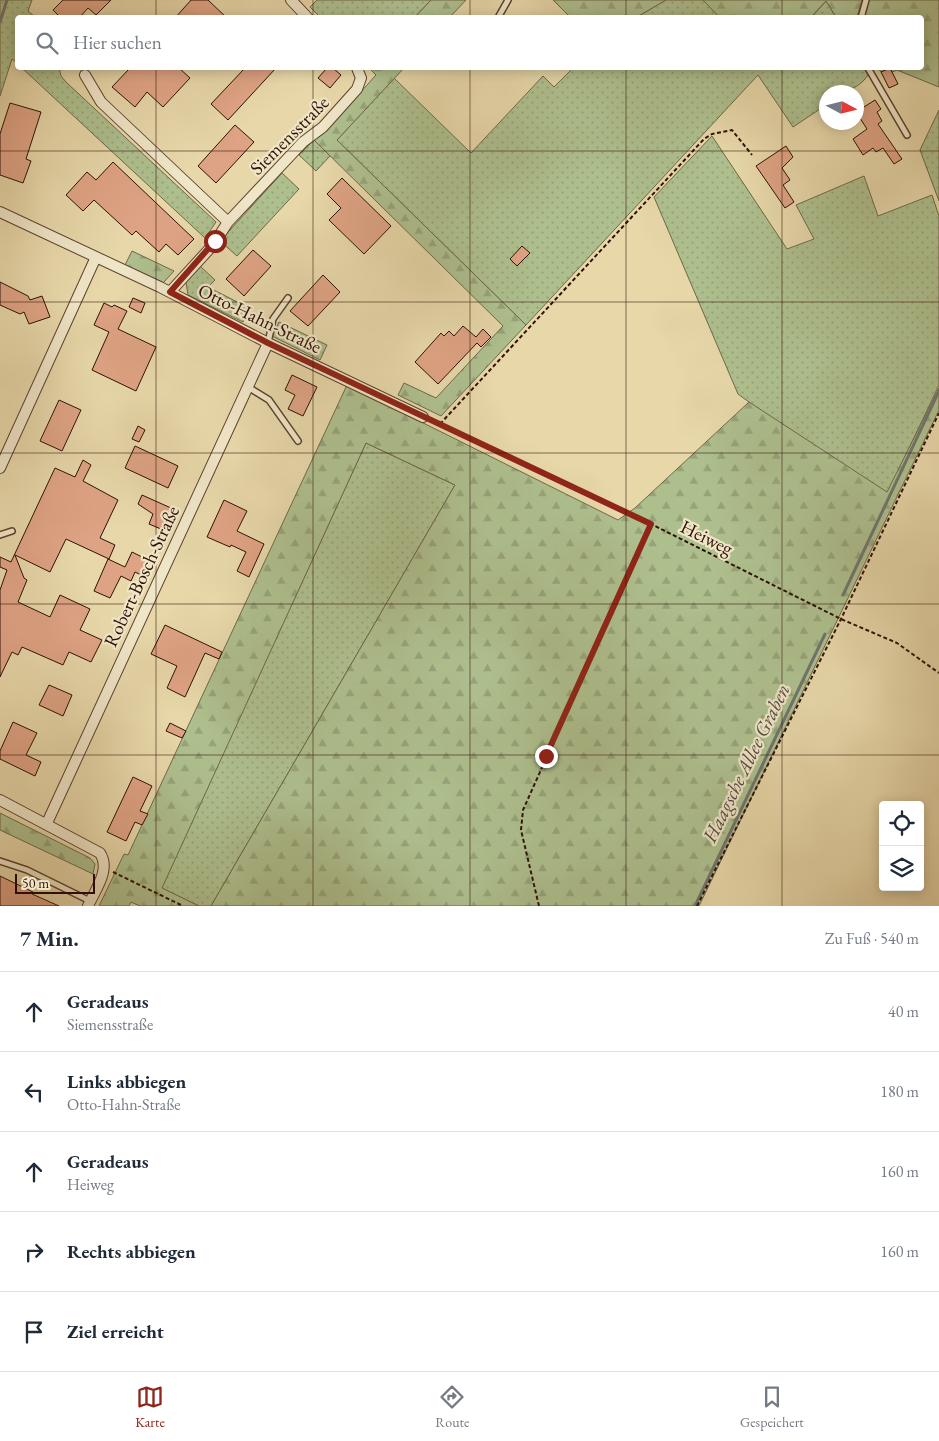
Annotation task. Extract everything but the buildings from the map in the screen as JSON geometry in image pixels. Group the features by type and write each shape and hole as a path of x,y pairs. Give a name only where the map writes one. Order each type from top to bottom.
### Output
{"street":[{"path":"291,0 305,15"},
{"name":"Siemensstraße","path":"170,292 212,245 228,222 304,142 323,127 357,89 361,78 358,70"},
{"path":"85,75 101,102 228,222"},
{"name":"Otto-Hahn-Straße","path":"0,212 170,292 268,343 423,417"},
{"path":"0,468 96,257"},
{"name":"Robert-Bosch-Straße","path":"47,823 268,343"},
{"path":"0,800 96,849 103,857 104,868 89,904"}],"lane":[{"path":"500,15 508,0"},
{"path":"862,15 866,0"},
{"path":"869,70 907,135"},
{"path":"268,343 273,319 288,298"},
{"path":"248,387 269,400 298,441"},
{"path":"0,535 12,531"},
{"path":"0,861 27,870 89,904"}],"path":[{"path":"440,424 704,139 712,134 732,130 752,155"},
{"path":"697,906 841,619 939,413"},
{"name":"Heiweg","path":"423,417 651,524 841,619 897,643 939,673"},
{"path":"539,906 521,830 523,810 651,524"},
{"path":"104,868 183,906"}],"green space":[{"path":"0,0 32,0 28,11 33,15 15,15 15,61 12,59 0,96"},
{"path":"317,0 431,0 417,15 318,15 310,7"},
{"path":"431,0 466,0 452,15 417,15"},
{"path":"553,0 666,0 640,15 568,15"},
{"path":"666,0 703,0 718,15 640,15"},
{"path":"703,0 862,0 858,15 835,15 826,1 813,15 717,15"},
{"path":"869,0 939,0 939,87 897,70 924,70 924,15 864,15"},
{"path":"826,1 835,15 814,15"},
{"path":"24,70 60,70 61,76 66,82 216,222 205,238"},
{"path":"371,70 402,70 337,140 526,325 441,416 398,395 404,383 436,398 503,326 314,140 323,134 376,75"},
{"path":"571,70 866,70 868,75 858,85 819,85 819,110 793,127 758,75 526,325 337,140 394,78 471,153 543,76 554,87"},
{"path":"939,110 939,201 920,150"},
{"path":"712,136 787,249 814,239 796,205 864,176 878,216 932,195 939,216 939,385 884,501 738,394 654,197"},
{"path":"314,140 330,156 316,171 299,155"},
{"path":"282,173 299,189 237,256 220,241"},
{"path":"132,251 174,271 163,283 125,265"},
{"path":"200,266 215,280 208,287 249,308 243,322 188,295 186,282"},
{"path":"279,322 327,345 320,360 272,336"},
{"path":"347,385 618,520 635,508 749,402 887,492 939,388 939,410 699,906 211,906 455,485 366,443 162,888 199,906 140,906 131,902 129,906 99,906 124,854 128,855"},
{"path":"366,443 455,485 211,906 199,906 161,888"},
{"path":"0,813 90,858 95,864 93,874 0,830"}],"waterway":[{"path":"0,22 7,0"},
{"name":"Haagsche Allee Graben","path":"843,595 939,391"},
{"name":"Haagsche Allee Graben","path":"695,906 825,634"}],"route":[{"path":"215,241 170,292 268,343 651,524 546,756"}]}
